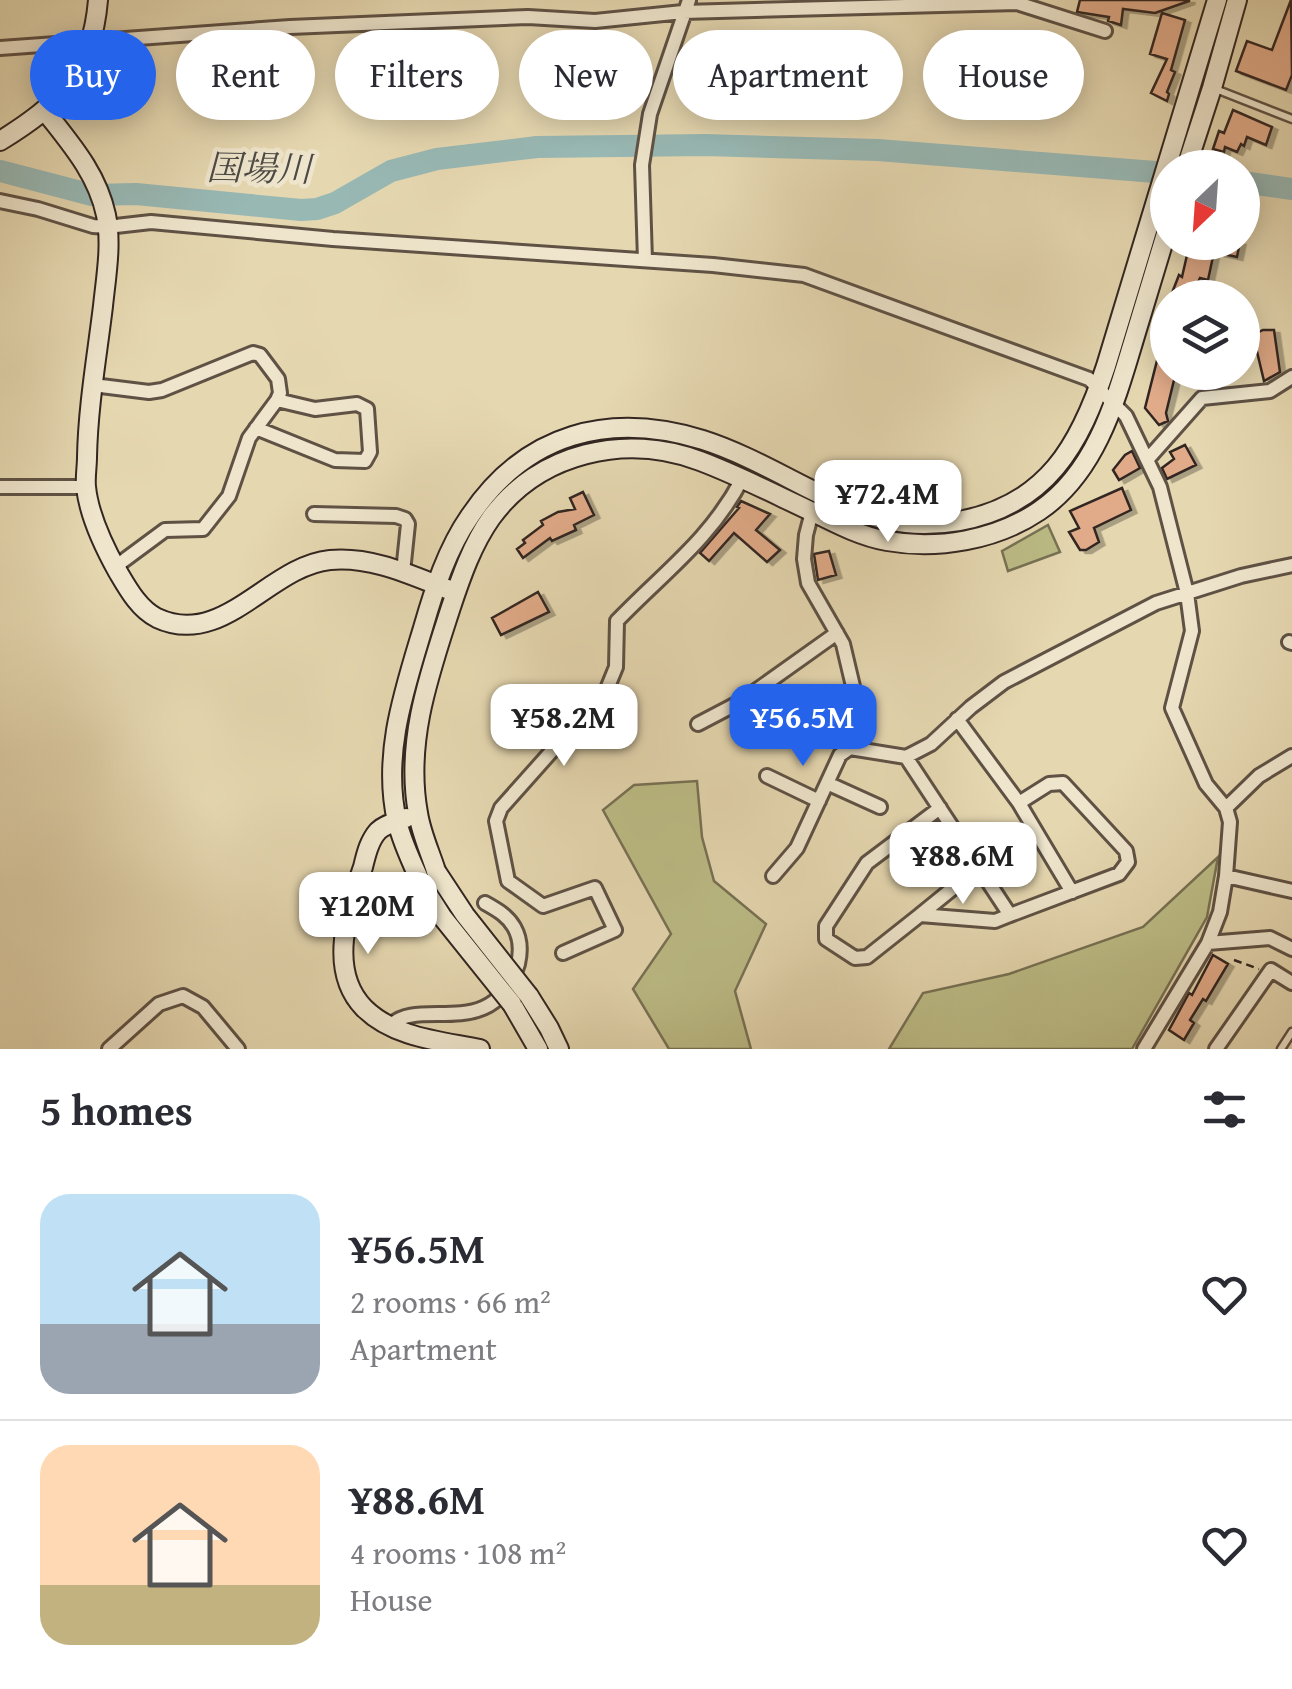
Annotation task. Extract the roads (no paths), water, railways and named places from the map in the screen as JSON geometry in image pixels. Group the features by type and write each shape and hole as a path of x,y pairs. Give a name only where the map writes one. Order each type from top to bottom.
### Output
{"main road":[{"path":"93,30 98,0"},
{"path":"1184,150 1217,0"},
{"path":"1186,150 1212,88 1237,0"},
{"path":"0,141 30,120"},
{"path":"53,120 92,175 106,220 105,286 88,431 86,487 99,534 129,592 152,614 187,624 212,622 296,570 332,560 354,560 403,572 456,592"},
{"path":"558,1049 549,1028 443,918 422,885 397,821 392,766 396,726 437,585 468,519 514,466 540,450 598,429 637,427 704,441 858,512 901,523 942,524 994,513 1043,482 1076,439 1098,388 1150,221"},
{"path":"538,1049 520,1000 436,871 418,812 414,782 414,742 420,710 456,592 492,517 534,477 567,459 633,446 666,450 700,461 852,531 885,541 955,543 988,535 1040,511 1084,466 1114,402 1158,260"},
{"path":"418,812 382,827 372,840 356,886 344,940 350,986 375,1018 390,1026 480,1049"}],"street":[{"path":"156,38 290,27 528,17 595,21 686,6 1016,3 1106,32"},
{"path":"645,260 642,165 650,114 686,6"},
{"path":"0,48 30,46"},
{"path":"0,200 69,220 151,222 804,275 1084,376 1126,416 1160,487 1187,593 1192,631 1172,708 1206,784 1226,808 1230,822 1220,912 1208,943 1144,1049"},
{"path":"93,385 162,390 253,353 260,355 280,386 277,400 248,438 229,496 209,524 196,531 164,530 115,567"},
{"path":"1147,460 1202,398 1270,391 1292,378"},
{"path":"256,428 335,460 365,460 370,452 367,409 357,404 315,409 277,400"},
{"path":"563,953 614,930 596,888 543,906 508,880 496,821 501,808 606,689 616,668 617,622 702,539 742,479"},
{"path":"0,486 86,487"},
{"path":"773,876 797,848 840,755 850,748 863,715 843,644 808,583 805,547 812,512"},
{"path":"314,514 405,519 408,524 403,572"},
{"path":"850,748 906,757 931,744 1004,682 1156,603 1241,576 1292,565"},
{"path":"698,724 740,702 837,633"},
{"path":"957,719 1019,803 1072,892"},
{"path":"1226,808 1259,776 1292,756"},
{"path":"906,757 1010,915"},
{"path":"768,776 819,801"},
{"path":"827,783 880,807"},
{"path":"920,915 995,920 1119,874 1128,862 1126,851 1063,783 1049,784 1019,803"},
{"path":"940,808 867,864 826,926 826,939 855,958 867,957 979,867"},
{"path":"1226,876 1292,891"},
{"path":"390,1026 408,1016 477,1010 493,1002 504,990 515,973 520,938 502,913 485,903"},
{"path":"1208,943 1270,938 1292,949"},
{"path":"1216,1049 1271,970 1292,984"},
{"path":"108,1049 159,1004 183,996 203,1008 238,1049"}],"lane":[{"path":"1212,88 1292,118"},
{"path":"1281,1049 1292,1032"}],"waterway":[{"name":"国場川","path":"0,171 92,195 136,194 301,210 335,203 391,171 437,159 537,147 705,145 878,150 1150,172"},
{"name":"国場川","path":"1260,185 1292,189"}]}
